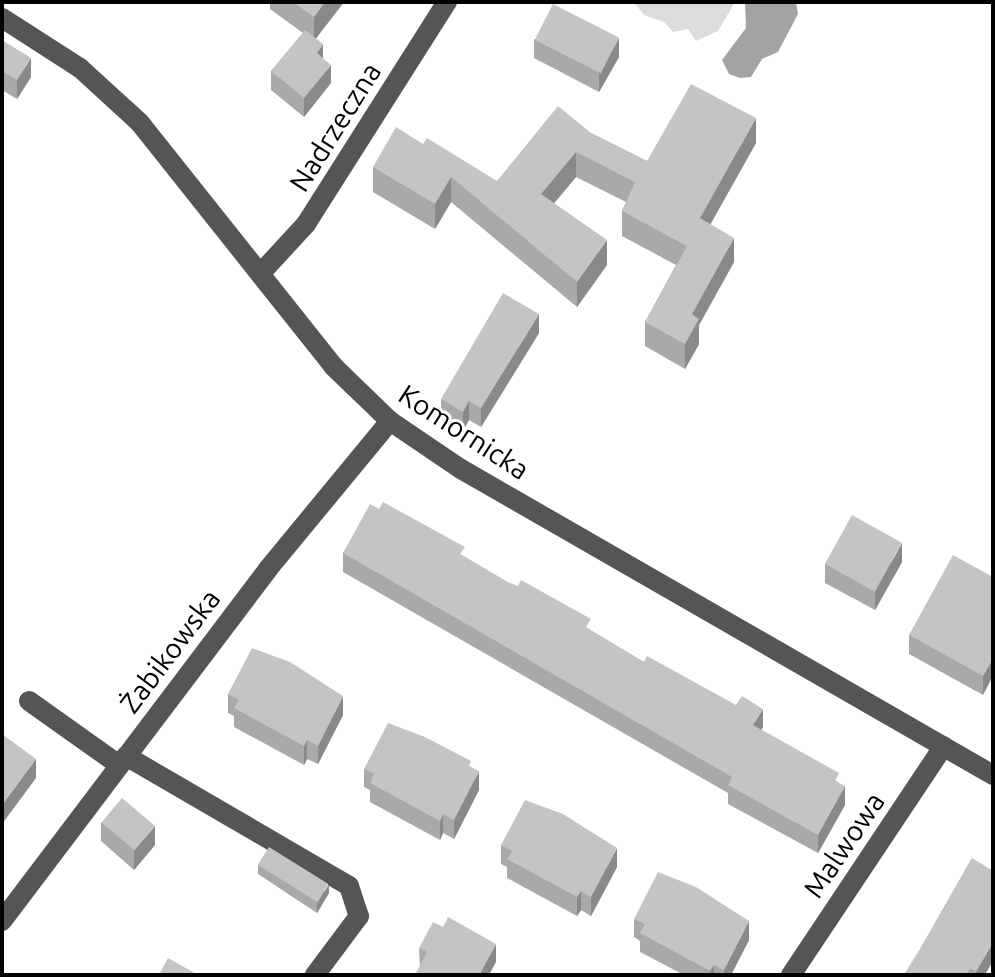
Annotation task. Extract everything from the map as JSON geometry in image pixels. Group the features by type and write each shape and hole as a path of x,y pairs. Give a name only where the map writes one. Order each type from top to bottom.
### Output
{"street":[{"name":"Nadrzeczna","path":"260,274 299,234 447,2"},
{"name":"Komornicka","path":"2,18 80,68 125,108 333,366 390,421 461,469 993,775"},
{"name":"Żabikowska","path":"2,921 123,760 390,421"},
{"path":"29,701 123,760 349,886 359,916 315,975"},
{"name":"Malwowa","path":"791,975 944,746"}],"shaded area":[{"path":"634,2 735,2 718,31 696,41 688,29 673,32 664,22 644,15"},
{"path":"745,2 796,2 798,14 778,52 762,59 751,77 740,78 729,74 722,60 746,28"}],"building":[{"path":"293,2 325,2 314,17"},
{"path":"553,4 619,38 601,73 535,40"},
{"path":"305,30 323,44 317,53 331,65 304,98 271,71"},
{"path":"2,40 31,58 17,80 2,71"},
{"path":"691,84 756,118 700,218 734,238 692,314 699,319 685,344 645,322 687,246 622,211 635,182 576,152 541,194 607,240 577,282 451,177 435,204 373,167 396,127 423,144 427,138 497,181 558,106 591,133 647,161"},
{"path":"503,293 539,314 481,408 469,401 463,412 441,399"},
{"path":"383,502 465,547 460,554 507,582 518,586 521,580 591,619 586,627 644,662 647,656 736,705 742,696 763,709 753,725 839,773 835,781 845,786 818,835 728,785 732,777 343,553 370,504 379,509"},
{"path":"852,515 902,543 875,592 825,564"},
{"path":"953,555 993,577 993,658 983,676 909,635"},
{"path":"252,648 290,662 343,696 318,746 307,740 304,746 234,708 239,700 228,694"},
{"path":"388,723 425,737 471,761 469,766 479,771 454,820 443,814 440,821 370,783 374,774 364,769"},
{"path":"2,734 36,759 2,805"},
{"path":"122,798 155,826 134,850 101,823"},
{"path":"525,800 563,814 617,848 591,897 581,891 577,897 507,859 512,851 501,845"},
{"path":"269,847 328,884 317,902 258,865"},
{"path":"972,858 993,871 993,942 976,972 970,968 966,975 904,975 919,951"},
{"path":"658,872 696,887 749,921 724,970 714,965 710,971 640,933 645,924 634,919"},
{"path":"448,917 496,944 479,975 415,975 427,952 419,948 433,922 443,927"},
{"path":"168,958 198,975 159,975"}]}
